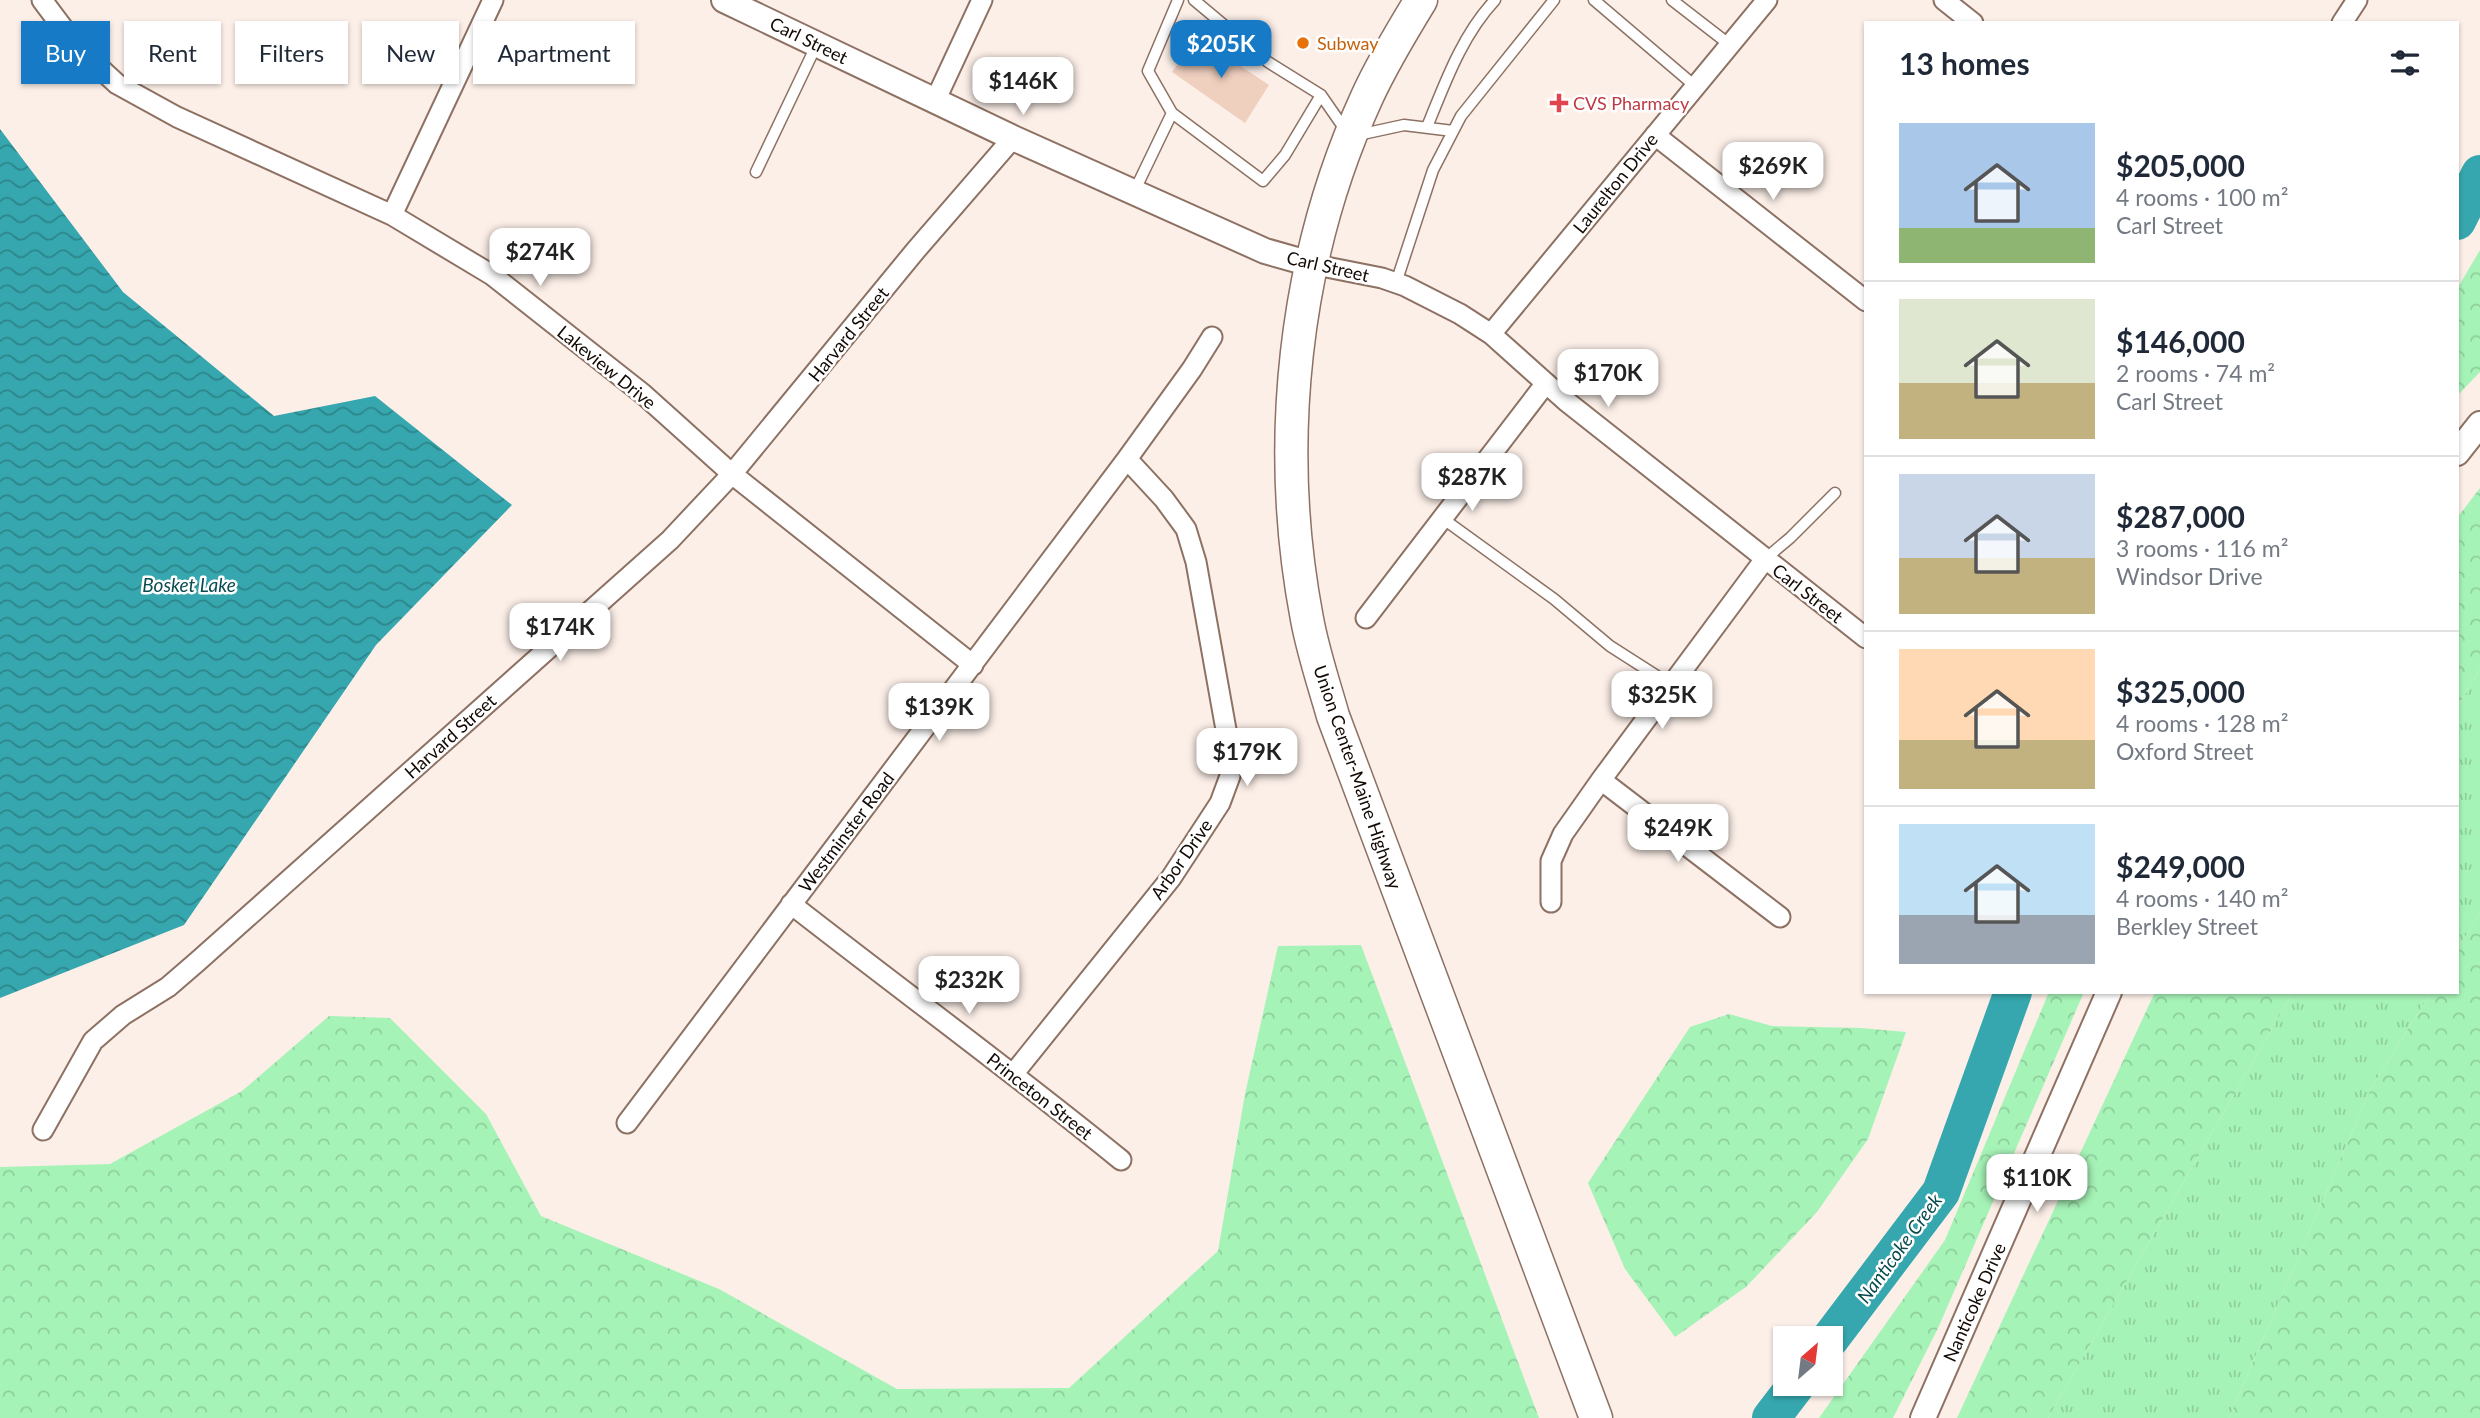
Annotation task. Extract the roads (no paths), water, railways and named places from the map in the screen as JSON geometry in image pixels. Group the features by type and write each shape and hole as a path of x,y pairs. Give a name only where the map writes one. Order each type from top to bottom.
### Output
{"main road":[{"name":"Union Center-Maine Highway","path":"1421,0 1367,95 1350,137 1311,264 1304,296 1293,404 1292,497 1298,566 1310,634 1333,716 1363,802 1596,1418"}],"street":[{"name":"Lakeview Drive","path":"42,0 78,48 117,84 177,117 392,215 492,275 643,394 732,474 973,665"},
{"path":"392,215 493,0"},
{"name":"Carl Street","path":"724,0 1013,138 1265,251 1311,264 1382,278 1460,314 1491,334 1546,383 1864,636"},
{"path":"935,101 982,0"},
{"name":"Laurelton Drive","path":"1491,334 1767,0"},
{"path":"1944,0 1970,21"},
{"path":"2343,21 2357,0"},
{"path":"1655,135 1864,299"},
{"name":"Harvard Street","path":"43,1130 93,1041 123,1015 167,987 197,962 670,540 732,474 916,250 1013,138"},
{"name":"Westminster Road","path":"627,1123 1127,459 1212,337"},
{"path":"1366,618 1546,383"},
{"path":"2459,450 2480,424"},
{"name":"Arbor Drive","path":"1014,1073 1171,878 1220,803 1230,776 1230,752 1216,671 1196,562 1186,529 1164,499 1127,459"},
{"path":"1550,902 1551,861 1563,834 1765,559"},
{"path":"1601,780 1780,917"},
{"name":"Princeton Street","path":"791,904 936,1017 1014,1073 1121,1160"},
{"name":"Nanticoke Drive","path":"1923,1418 2108,994"}],"lane":[{"path":"1178,0 1148,71 1171,114 1263,181 1284,155 1321,95"},
{"path":"1194,0 1268,62 1321,95 1350,137 1404,125 1453,131"},
{"path":"1427,127 1452,65 1486,9 1495,0"},
{"path":"1396,283 1433,170 1461,116 1554,0"},
{"path":"1594,0 1695,86"},
{"path":"1672,0 1730,45"},
{"path":"756,172 817,44"},
{"path":"1134,192 1171,114"},
{"path":"1765,559 1835,493"},
{"path":"1442,519 1554,599 1610,646 1671,685"}],"water":[{"name":"Bosket Lake","path":"0,129 123,292 274,416 375,396 512,505 376,645 184,925 0,998"}],"waterway":[{"name":"Nanticoke Creek","path":"2459,217 2480,174"},
{"name":"Nanticoke Creek","path":"1840,1326 1941,1192 2012,994"},
{"name":"Nanticoke Creek","path":"1771,1418 1788,1396"}],"place":[{"name":"Subway","path":"1303,43"},
{"name":"CVS Pharmacy","path":"1559,103"}]}
